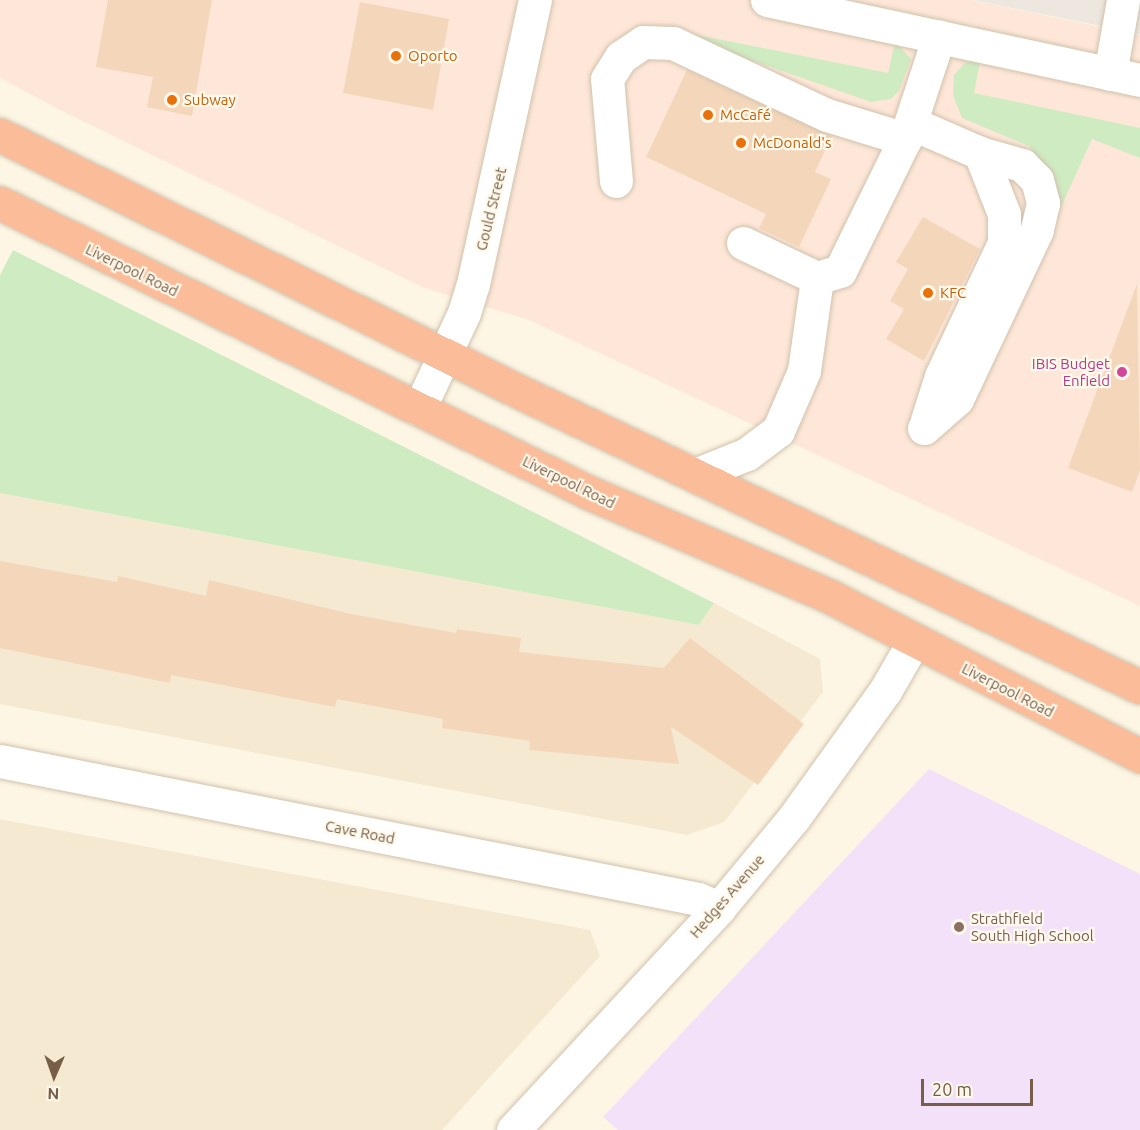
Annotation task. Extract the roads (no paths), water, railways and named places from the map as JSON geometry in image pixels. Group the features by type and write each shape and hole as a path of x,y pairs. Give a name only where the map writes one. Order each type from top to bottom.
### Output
{"highway":[{"path":"0,135 695,475 1140,687"},
{"name":"Liverpool Road","path":"0,203 685,537 831,597 1140,756"}],"street":[{"name":"Gould Street","path":"419,409 446,354 472,284 535,0"},
{"path":"767,0 1125,77 1123,0"},
{"path":"743,243 817,278 840,272 908,131 939,36"},
{"path":"616,181 608,79 621,57 643,42 673,43 827,115 908,131 1022,165 1037,180 1041,212 1037,230 957,399 924,428"},
{"path":"695,475 733,462 778,431 804,371 817,278"},
{"name":"Hedges Avenue","path":"513,1130 719,908 829,773 914,641"},
{"name":"Cave Road","path":"0,761 698,899 719,908"}],"place":[{"name":"Oporto","path":"396,56"},
{"name":"Subway","path":"172,100"},
{"name":"McCafé","path":"708,115"},
{"name":"McDonald's","path":"741,143"},
{"name":"KFC","path":"928,293"},
{"name":"IBIS Budget Enfield","path":"1122,372"},
{"name":"Strathfield South High School","path":"959,927"}]}
